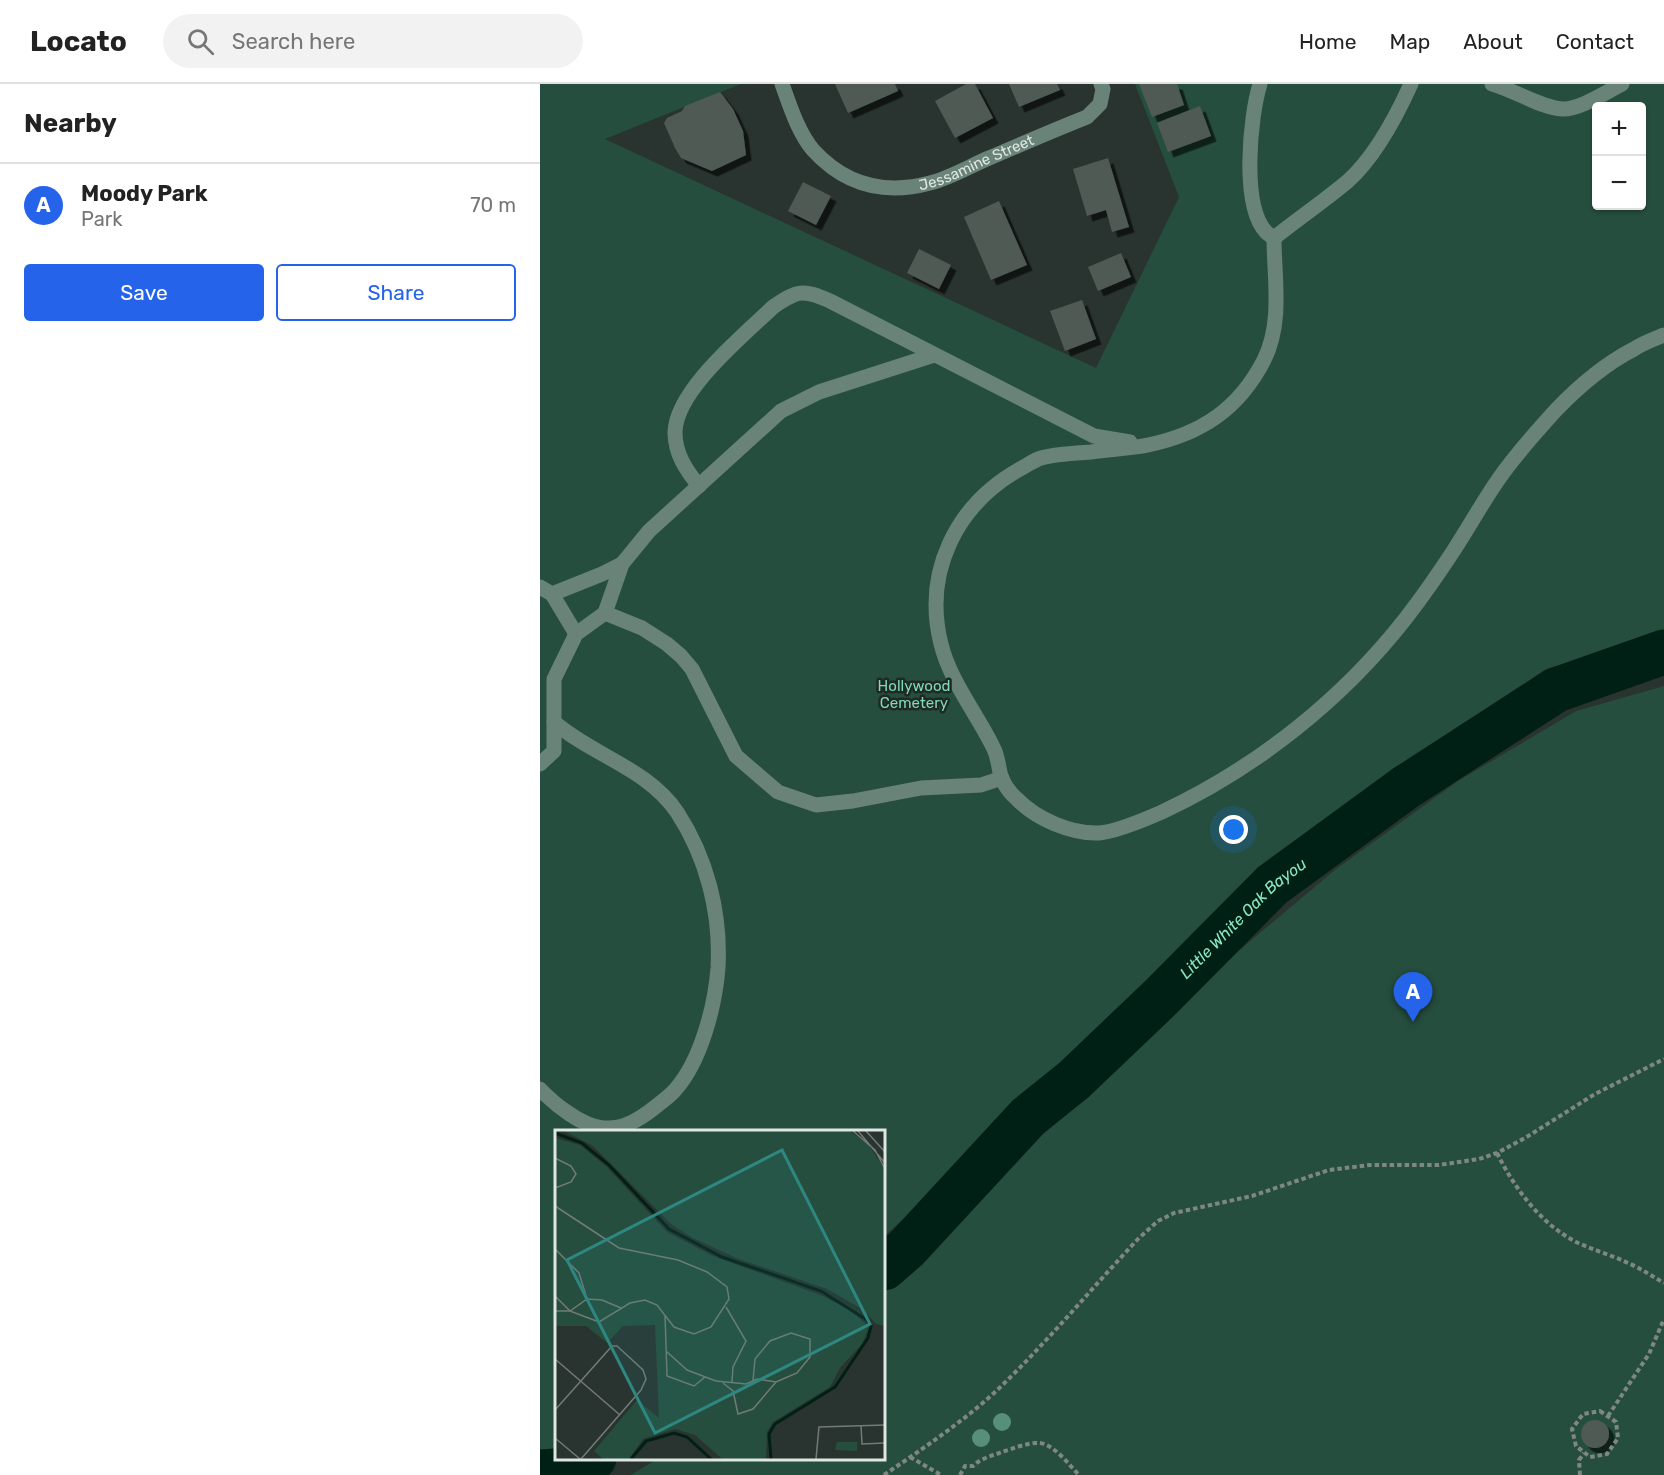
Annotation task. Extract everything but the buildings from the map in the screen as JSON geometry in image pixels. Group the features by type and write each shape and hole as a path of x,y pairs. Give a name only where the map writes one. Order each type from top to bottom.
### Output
{"street":[{"name":"Jessamine Street","path":"782,84 798,124 812,148 830,166 843,176 868,185 900,189 932,183 1087,117 1101,104 1103,89 1101,84"},
{"path":"1260,84 1255,101 1249,156 1250,177 1254,209 1265,231 1274,237"},
{"path":"1274,237 1349,180 1367,160 1396,116 1411,84"},
{"path":"1492,84 1502,86 1544,105 1562,109 1574,107 1622,84"},
{"path":"1274,237 1276,297 1270,347 1252,380 1226,409 1211,422 1195,430 1148,445 1041,458 1003,480 980,498 967,513 949,544 942,562 937,598 941,646 955,679 997,754 1002,778 1020,802 1038,815 1080,831 1103,833 1148,819 1189,799 1234,773 1311,717 1373,657 1406,618 1448,560 1499,478 1558,408 1586,381 1633,349 1664,335"},
{"path":"699,486 683,465 676,445 675,430 683,404 697,384 724,354 773,307 786,298 806,292 815,294 1094,436 1148,445"},
{"path":"540,764 554,751 554,679 576,634 605,613 622,564 649,531 781,411 819,392 934,355"},
{"path":"576,634 546,591 602,574 622,564"},
{"path":"605,613 642,628 681,656 692,669 736,756 778,792 816,805 853,801 921,788 981,785 1002,778"},
{"path":"540,1089 564,1110 592,1126 616,1127 637,1121 675,1090 690,1067 701,1045 710,1014 718,968 716,913 710,883 691,835 676,811 659,790 640,776 578,741 554,722"}],"path":[{"path":"884,1475 953,1426 993,1394 1138,1239 1158,1221 1174,1213 1252,1196 1329,1170 1370,1165 1439,1165 1479,1159 1497,1153 1525,1138 1595,1094 1664,1059"},
{"path":"1497,1153 1512,1180 1532,1208 1552,1226 1574,1241 1628,1263 1664,1283"},
{"path":"1608,1416 1649,1354 1664,1319"},
{"path":"1600,1411 1608,1416 1617,1422 1618,1438 1607,1454 1590,1457 1576,1446 1572,1429 1582,1414 1600,1411"},
{"path":"960,1475 965,1466 973,1466 979,1460 1039,1443 1060,1455 1079,1475"},
{"path":"1580,1475 1580,1460 1584,1453"},
{"path":"910,1457 941,1475"}],"green space":[{"name":"Hollywood Cemetery","path":"540,84 741,84 605,139 1096,368 1179,197 1135,84 1664,84 1664,634 1546,669 1412,759 1299,847 1130,1004 933,1193 885,1235 885,1130 555,1130 555,1453 540,1457"},
{"path":"1664,686 1664,1475 631,1475 655,1460 885,1460 885,1291 993,1179 1097,1086 1229,959 1336,869 1458,781 1576,711"}],"waterway":[{"name":"Little White Oak Bayou","path":"885,1267 907,1248 1028,1117 1074,1080 1160,998 1272,885 1406,787 1556,690 1664,652"},
{"name":"Little White Oak Bayou","path":"540,1472 569,1470 590,1460"}],"place":[{"name":"Moody Park","path":"1413,1022"}]}
